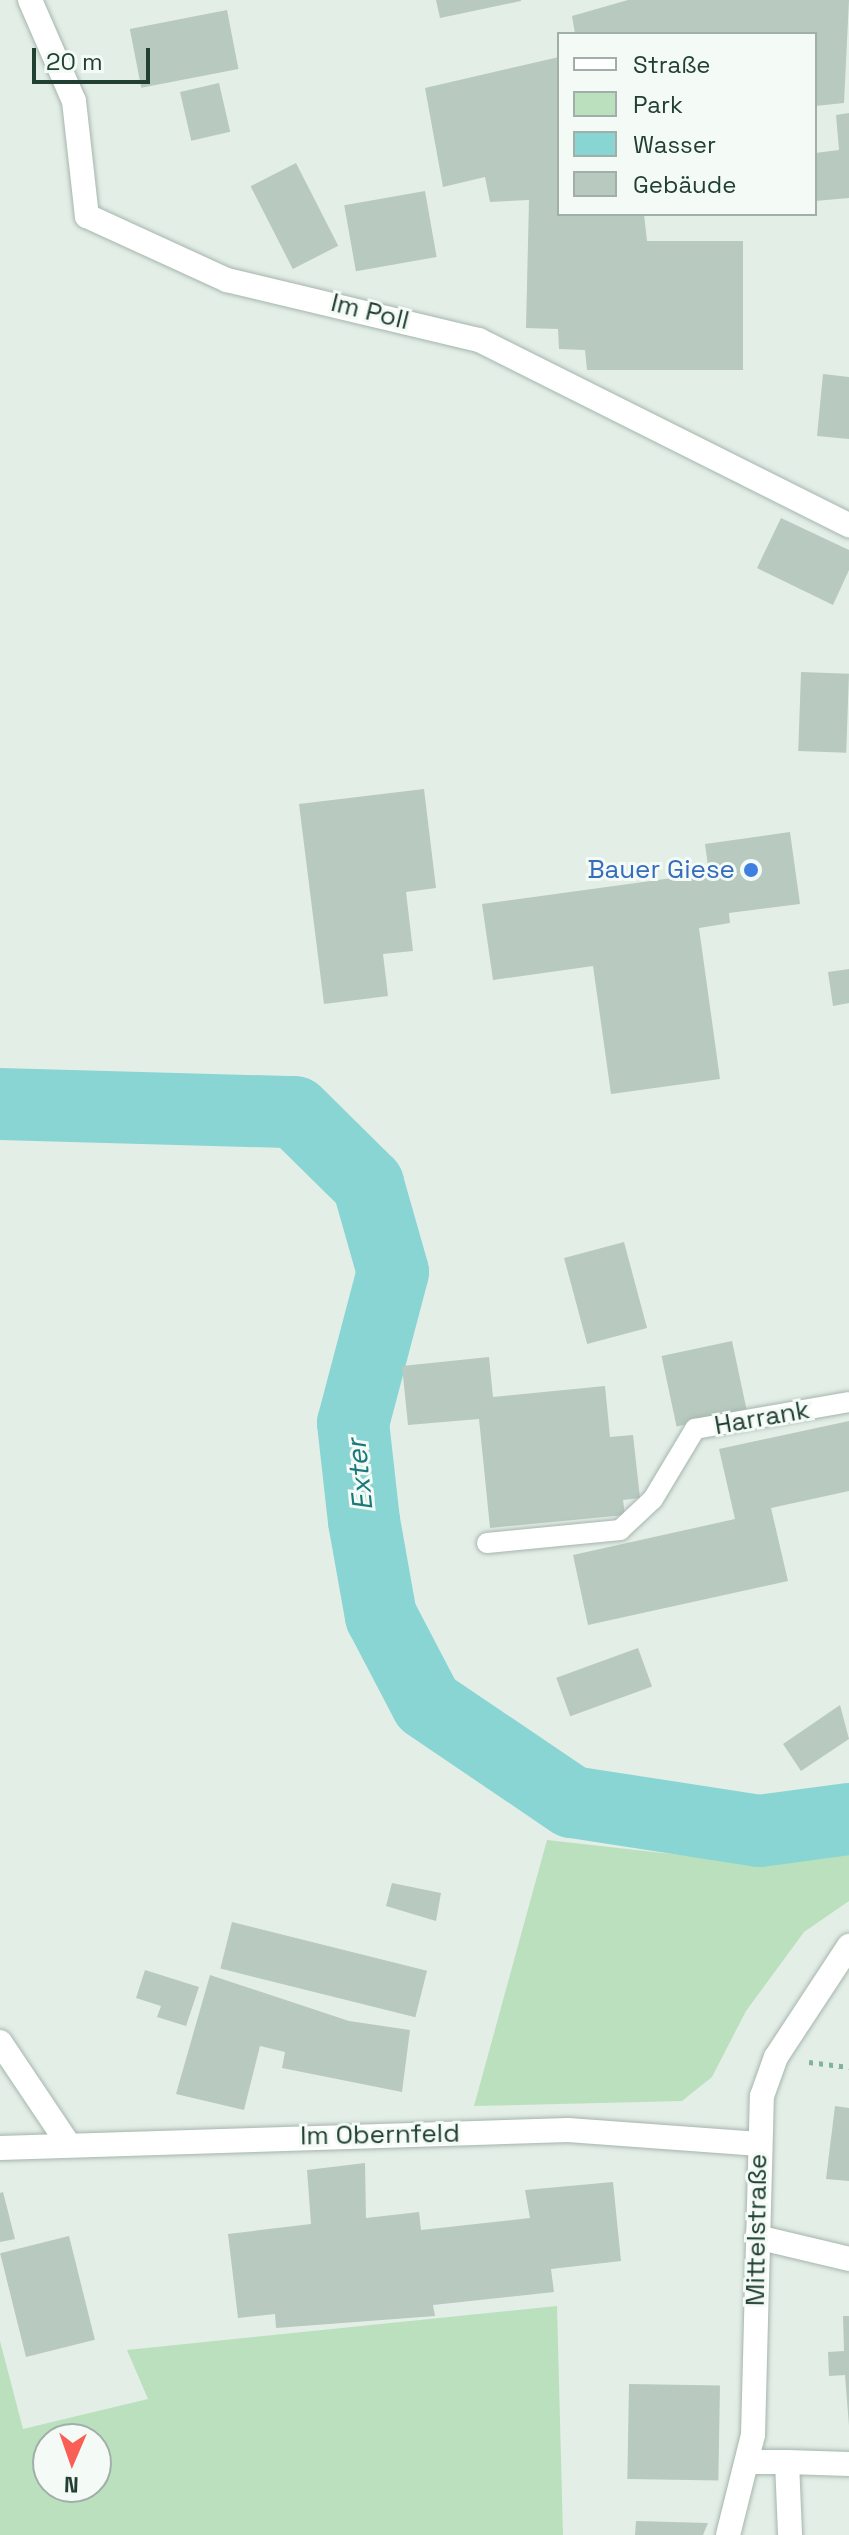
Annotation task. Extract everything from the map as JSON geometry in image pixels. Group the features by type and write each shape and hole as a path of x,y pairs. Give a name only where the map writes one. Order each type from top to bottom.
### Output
{"street":[{"name":"Im Poll","path":"30,0 74,101 87,216 227,280 479,340 849,525"},
{"name":"Mittelstraße","path":"728,2535 747,2462 762,2096 776,2057 849,1946"},
{"path":"0,2042 67,2142"},
{"name":"Im Obernfeld","path":"0,2148 67,2142 568,2130 759,2144"},
{"path":"757,2237 849,2259"},
{"path":"747,2462 849,2464"},
{"path":"787,2462 790,2535"}],"lane":[{"name":"Harrank","path":"487,1543 620,1530 653,1499 695,1429 849,1402"}],"green space":[{"path":"547,1840 752,1863 849,1843 849,1901 804,1932 746,2011 712,2077 682,2101 474,2106"},
{"path":"557,2306 563,2535 0,2535 0,2341 23,2429 32,2427 32,2503 112,2503 112,2423 48,2423 148,2399 127,2350"}],"water":[{"path":"630,1792 736,1817 849,1796 849,1843 752,1863 693,1857 630,1835 572,1802"}],"building":[{"path":"436,0 521,0 521,1 440,18"},
{"path":"628,0 849,0 844,103 817,106 817,32 575,32 572,16"},
{"path":"227,10 238,69 141,88 130,29"},
{"path":"557,57 557,216 644,216 647,241 743,241 743,370 587,370 585,350 559,349 558,329 526,328 529,200 490,202 485,177 443,187 425,88"},
{"path":"219,83 230,132 191,141 180,92"},
{"path":"849,113 849,198 817,201 817,153 839,150 836,115"},
{"path":"296,163 338,246 293,269 251,186"},
{"path":"425,191 437,257 356,271 344,205"},
{"path":"823,374 849,377 849,439 817,436"},
{"path":"781,518 849,550 849,570 833,605 757,568"},
{"path":"801,672 849,674 846,753 798,751"},
{"path":"424,789 436,888 406,892 413,951 383,954 388,996 324,1004 299,804"},
{"path":"790,832 800,904 729,913 730,923 699,928 720,1079 611,1094 593,966 493,980 482,904 709,873 705,844"},
{"path":"849,969 849,1003 833,1006 828,972"},
{"path":"624,1242 647,1328 587,1344 564,1258"},
{"path":"732,1341 747,1411 677,1426 662,1356"},
{"path":"489,1357 493,1397 605,1386 610,1437 633,1435 640,1498 623,1500 625,1515 490,1528 479,1419 408,1425 402,1366"},
{"path":"849,1421 849,1491 771,1508 788,1581 588,1625 573,1555 735,1519 719,1449"},
{"path":"638,1648 652,1687 570,1716 556,1678"},
{"path":"840,1705 849,1739 801,1771 783,1744"},
{"path":"392,1883 441,1893 436,1921 386,1906"},
{"path":"232,1922 427,1971 415,2017 220,1969"},
{"path":"145,1970 199,1987 186,2026 157,2017 161,2006 136,1998"},
{"path":"210,1975 349,2021 410,2030 402,2092 282,2068 285,2052 260,2046 244,2110 176,2094"},
{"path":"835,2106 849,2108 849,2181 826,2179"},
{"path":"365,2163 366,2218 419,2212 421,2230 530,2218 525,2190 613,2182 621,2261 551,2269 554,2292 433,2305 435,2316 276,2328 275,2314 238,2318 228,2234 311,2224 307,2170"},
{"path":"3,2192 15,2239 0,2242 0,2193"},
{"path":"69,2236 95,2340 26,2357 0,2253"},
{"path":"843,2316 849,2316 849,2426 845,2375 829,2376 828,2352 844,2351"},
{"path":"629,2384 720,2386 718,2481 627,2479"},
{"path":"636,2521 708,2523 703,2535 635,2535"}],"waterway":[{"name":"Exter","path":"0,1104 295,1112 368,1184 393,1272 353,1423 364,1521 381,1616 427,1704 572,1802 759,1831 849,1819"}],"place":[{"name":"Bauer Giese","path":"751,870"}]}
